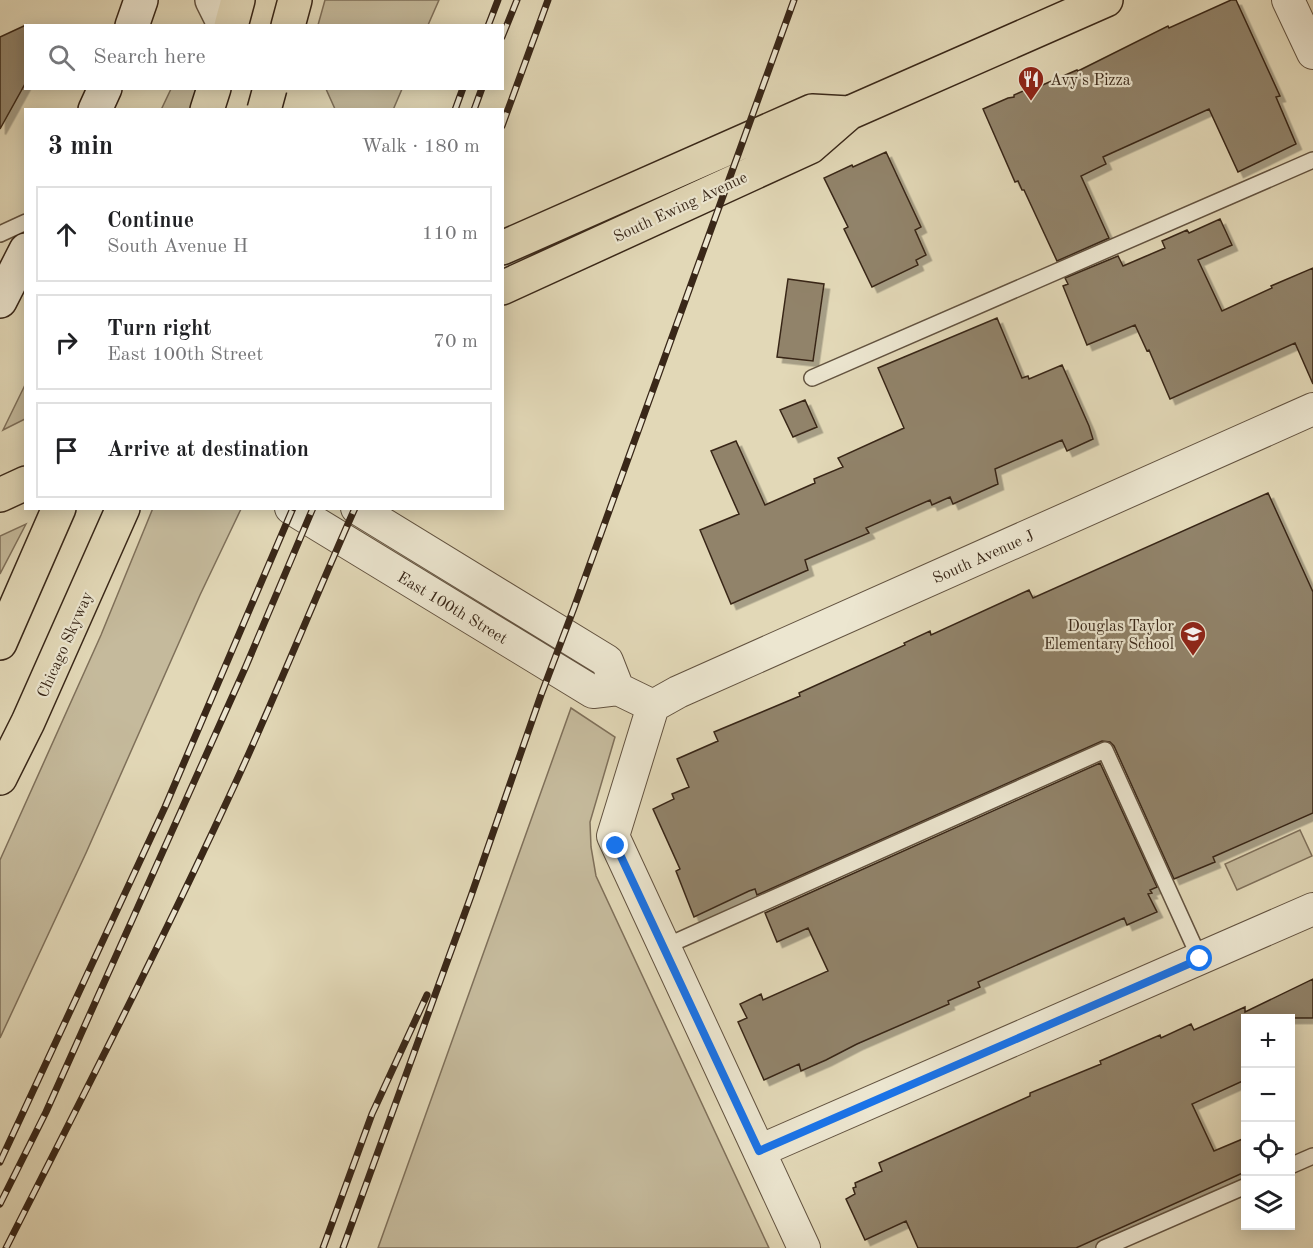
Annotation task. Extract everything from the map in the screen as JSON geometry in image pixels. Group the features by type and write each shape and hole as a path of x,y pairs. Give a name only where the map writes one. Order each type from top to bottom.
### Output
{"main road":[{"path":"133,24 141,0"},
{"path":"212,0 224,24"},
{"path":"232,24 238,0"},
{"path":"289,24 295,0"},
{"name":"South Ewing Avenue","path":"504,287 810,147 849,113 1106,0"},
{"path":"96,108 104,90"},
{"path":"208,108 213,90"},
{"path":"258,90 265,108"},
{"path":"266,108 270,90"},
{"name":"South Ewing Avenue","path":"504,247 812,111 849,113"},
{"path":"0,301 24,254"},
{"path":"0,495 24,484"},
{"path":"0,643 58,510"},
{"name":"Chicago Skyway","path":"0,778 28,722 122,510"}],"street":[{"path":"1288,0 1313,53"},
{"name":"South Avenue J","path":"653,706 689,687 1313,409"},
{"name":"East 100th Street","path":"294,510 593,692 618,689 653,706"},
{"name":"East 100th Street","path":"360,510 607,661 618,689"},
{"path":"653,706 613,836 804,1248"},
{"path":"759,1151 1313,909"}],"lane":[{"path":"812,378 1313,160"},
{"path":"0,234 24,223"},
{"path":"663,947 1105,750 1200,959"},
{"path":"1295,1164 1313,1156"},
{"path":"1104,1248 1241,1188"}],"shaded area":[{"path":"325,0 439,0 428,24 318,24"},
{"path":"171,90 196,90 191,108 162,108"},
{"path":"326,90 402,90 394,108 335,108"},
{"path":"24,387 24,420 3,430"},
{"path":"152,510 241,510 0,1038 0,860 101,635"},
{"path":"26,524 0,574 0,536"},
{"path":"571,708 615,737 590,822 596,876 769,1248 378,1248"},
{"path":"1300,830 1312,856 1237,890 1225,864"}],"building":[{"path":"1231,0 1236,0 1280,96 1276,97 1296,144 1238,172 1209,109 1103,157 1106,164 1081,176 1109,238 1057,261 1024,190 1018,181 1015,182 983,109 1030,88 1031,90 1078,71 1168,26 1169,28"},
{"path":"24,26 24,86 0,129 0,37"},
{"path":"886,152 921,227 915,230 926,255 916,260 918,265 872,287 844,229 848,227 824,178"},
{"path":"1220,219 1232,245 1198,260 1222,311 1313,268 1313,384 1295,343 1170,399 1149,350 1147,351 1135,325 1087,345 1063,286 1068,284 1065,278 1118,256 1123,266 1165,248 1162,241 1187,230 1189,233"},
{"path":"788,279 824,284 813,361 777,357"},
{"path":"997,318 1022,378 1028,376 1029,379 1062,365 1093,439 1067,451 1062,440 995,469 998,484 953,504 950,497 932,505 930,500 866,528 869,533 805,560 808,570 731,604 700,530 739,514 711,451 736,441 765,505 815,483 814,479 843,467 838,458 904,428 878,368"},
{"path":"805,400 817,427 793,437 780,410"},
{"path":"1268,493 1313,592 1313,813 1213,857 1215,862 1174,879 1114,746 1110,742 1102,741 757,895 755,889 749,891 694,917 676,871 680,869 653,809 674,799 672,794 689,787 677,759 718,741 714,732 800,696 799,693 905,645 904,643 930,631 931,635 1029,590 1033,598"},
{"path":"1100,763 1157,887 1150,890 1152,893 1148,894 1157,912 1127,925 1124,918 978,982 980,987 948,1001 949,1004 826,1060 801,1071 799,1064 764,1080 738,1022 747,1018 740,1004 761,994 763,1000 828,971 808,928 777,942 765,913"},
{"path":"1313,979 1313,1018 1295,1018 1295,1014 1241,1014 1241,1082 1192,1104 1214,1151 1241,1140 1241,1174 1076,1248 918,1248 906,1221 865,1240 846,1199 855,1194 853,1188 856,1187 855,1183 882,1171 879,1163 1030,1096 1030,1093 1101,1064 1100,1061 1160,1035 1161,1038 1191,1024 1194,1030 1245,1007 1245,1012"}],"railway":[{"path":"489,24 498,0"},
{"path":"504,32 517,0"},
{"path":"504,121 548,0"},
{"path":"343,1248 794,0"},
{"path":"456,108 462,90"},
{"path":"475,108 481,90"},
{"path":"0,1162 165,807 292,510"},
{"path":"0,1204 46,1112 246,666 312,510"},
{"path":"6,1248 123,1017 208,842 266,715 354,510"},
{"path":"323,1248 372,1114 427,995"}],"place":[{"name":"Avy's Pizza","path":"1031,102"},
{"name":"Douglas Taylor Elementary School","path":"1193,657"}],"route":[{"path":"616,846 759,1151 1200,959"}]}
